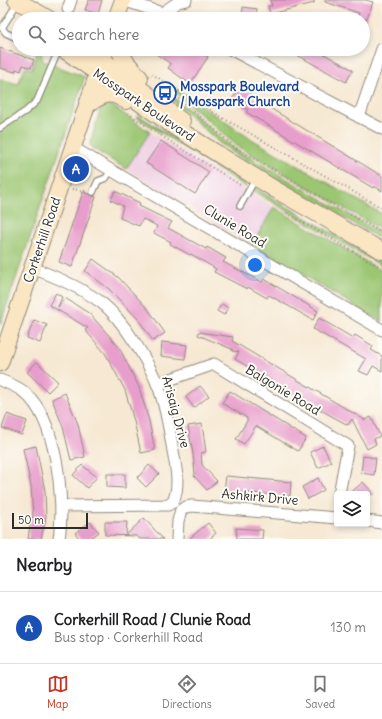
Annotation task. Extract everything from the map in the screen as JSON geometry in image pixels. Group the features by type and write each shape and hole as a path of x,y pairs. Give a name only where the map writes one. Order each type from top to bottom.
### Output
{"street":[{"path":"119,12 123,0 160,12"},
{"path":"163,12 178,2 186,0"},
{"path":"17,1 27,12"},
{"path":"17,1 37,12"},
{"path":"359,117 382,49"},
{"name":"Mosspark Boulevard","path":"73,56 176,128 225,159 382,251"},
{"name":"Corkerhill Road","path":"0,363 97,74 99,56"},
{"name":"Mosspark Boulevard","path":"104,56 225,159"},
{"path":"122,56 163,105"},
{"path":"243,56 382,129"},
{"path":"87,105 101,96 111,94 151,117 176,128"},
{"name":"Clunie Road","path":"72,147 112,169 382,330"},
{"name":"Arisaig Drive","path":"32,268 72,284 103,304 130,338 157,384 170,437 178,484 177,539"},
{"name":"Balgonie Road","path":"157,384 214,364 348,446 340,491"},
{"path":"0,380 24,392 35,403 47,426 58,468 62,506 59,539"},
{"name":"Ashkirk Drive","path":"62,506 168,505 334,514"},
{"path":"370,521 382,523"}],"lane":[{"path":"12,36 6,33 2,28 17,1"},
{"path":"0,128 26,111 37,101 56,56"},
{"path":"93,192 98,181 106,178 112,169"},
{"path":"240,206 256,178"}],"path":[{"path":"150,72 221,117 382,208"},
{"path":"168,82 169,90 236,148 381,232 382,227"},
{"path":"60,186 93,192"}],"shaded area":[{"path":"150,132 274,207 252,245 126,169"}],"green space":[{"path":"36,56 42,56 43,61 85,77 0,325 0,79 18,84 25,67 32,69"},
{"path":"176,89 248,137 382,214 382,221 378,228 237,146 174,91"},
{"path":"175,98 233,148 382,234 382,240 249,163 222,145 173,101"},
{"path":"107,102 150,132 126,169 92,148 90,144 102,103"},
{"path":"140,116 247,184 246,187 136,117"},
{"path":"255,188 382,262 382,266 253,191"},
{"path":"274,207 382,271 382,322 252,245"}],"building":[{"path":"89,0 102,0 99,12 85,10"},
{"path":"270,0 314,0 314,3 278,12 270,12 268,6 272,6"},
{"path":"325,0 365,0 373,2 369,12 356,12 325,2"},
{"path":"243,7 257,9 256,12 243,12"},
{"path":"0,48 12,52 12,56 23,56 34,60 31,68 23,65 21,71 16,69 15,72 0,68"},
{"path":"159,56 208,57 190,84 168,68 171,64"},
{"path":"299,56 328,56 353,70 346,82"},
{"path":"241,87 251,93 250,96 382,176 382,191 374,186 373,188 246,112 248,110 231,100"},
{"path":"161,141 209,172 195,194 146,163"},
{"path":"115,191 140,203 139,206 172,222 168,228 226,258 223,262 262,282 264,279 318,311 313,320 269,295 267,298 248,287 247,289 214,272 216,269 191,254 190,255 170,244 171,242 154,233 157,226 143,219 139,226 120,218 123,206 111,200"},
{"path":"83,192 96,197 72,267 59,262"},
{"path":"93,259 118,277 148,309 165,333 153,341 138,319 109,289 85,271"},
{"path":"56,293 62,297 58,307 65,298 90,314 119,347 139,387 149,421 155,450 141,453 125,390 105,353 85,330 88,328 49,305"},
{"path":"222,304 228,308 224,315 217,311"},
{"path":"319,318 353,338 355,335 373,346 371,350 382,356 382,371 373,366 368,375 359,371 366,359 313,329"},
{"path":"34,320 47,325 40,343 27,338"},
{"path":"199,332 233,337 232,341 365,420 371,417 380,436 374,439 376,444 367,449 352,419 348,425 326,413 235,359 239,352 232,351 232,349 198,335"},
{"path":"162,342 187,345 185,359 161,356"},
{"path":"37,362 58,382 48,392 27,372"},
{"path":"200,386 209,396 194,408 186,397"},
{"path":"230,391 306,438 298,451 256,426 244,444 236,439 247,421 247,418 222,403"},
{"path":"65,393 78,424 85,457 71,460 63,427 52,399"},
{"path":"7,414 27,421 22,435 2,428"},
{"path":"202,424 206,452 201,453 202,465 217,481 207,490 194,476 193,454 188,426"},
{"path":"36,446 45,491 46,516 41,539 28,539 31,517 33,518 31,486 23,449"},
{"path":"323,446 331,462 318,468 310,452"},
{"path":"363,456 376,458 374,475 361,473"},
{"path":"82,465 97,477 87,488 73,475"},
{"path":"149,465 159,474 146,487 137,478"},
{"path":"107,474 125,474 125,488 107,487"},
{"path":"226,476 291,482 290,496 224,491"},
{"path":"318,478 324,490 308,499 302,487"},
{"path":"363,482 374,494 370,494 370,491 352,491"},
{"path":"144,518 163,539 140,539 137,536 105,535 105,522 127,522 126,535"},
{"path":"90,522 99,532 90,539 80,539 75,533"},
{"path":"208,523 216,533 210,539 189,539"},
{"path":"236,528 263,530 262,539 237,539"}],"place":[{"name":"Mosspark Boulevard / Mosspark Church","path":"165,93"},
{"name":"Corkerhill Road / Clunie Road","path":"76,169"}]}
